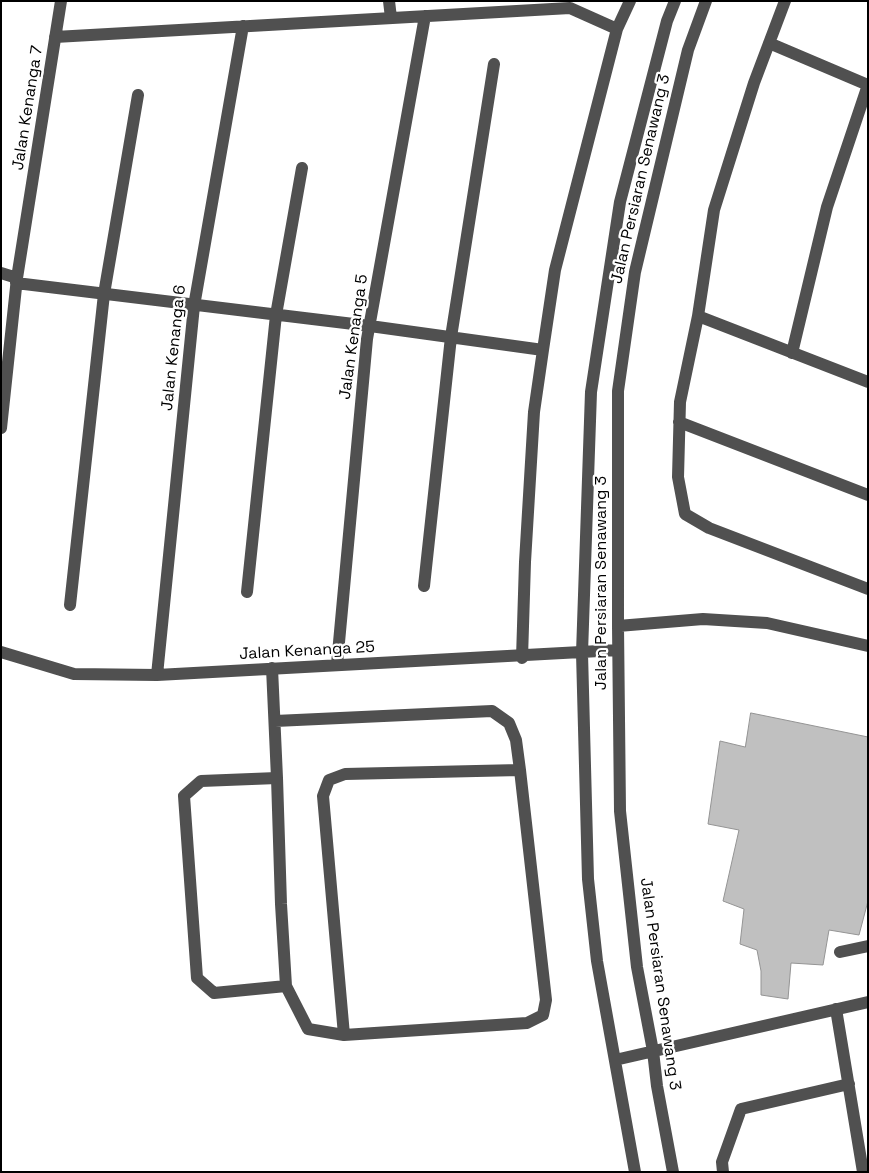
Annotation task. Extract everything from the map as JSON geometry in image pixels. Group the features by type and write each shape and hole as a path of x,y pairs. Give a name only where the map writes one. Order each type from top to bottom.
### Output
{"street":[{"name":"Jalan Kenanga 7","path":"1,428 17,280 61,1"},
{"path":"389,1 391,18"},
{"path":"522,657 524,562 534,412 555,270 618,29 630,1"},
{"name":"Jalan Persiaran Senawang 3","path":"636,1172 598,961 588,879 582,653 591,392 620,202 667,21 675,1"},
{"name":"Jalan Persiaran Senawang 3","path":"673,1172 638,967 620,811 618,391 635,272 688,50 706,1"},
{"path":"785,1 754,83 714,210 698,316 680,402 678,478 685,514 709,528 868,589"},
{"path":"55,37 570,8 618,29"},
{"name":"Jalan Kenanga 5","path":"337,664 370,326 424,16"},
{"name":"Jalan Kenanga 6","path":"158,675 194,306 243,26"},
{"path":"769,43 868,85 827,207 792,353"},
{"path":"424,586 451,337 494,64"},
{"path":"70,605 104,294 138,95"},
{"path":"247,592 276,315 302,168"},
{"path":"1,273 17,280 104,294 370,326 543,350"},
{"path":"698,316 868,382"},
{"path":"679,422 868,495"},
{"path":"618,626 703,619 767,623 868,646"},
{"name":"Jalan Kenanga 25","path":"1,652 74,674 158,675 337,664 522,657 618,650"},
{"path":"272,668 286,986 308,1029 344,1035 527,1023 543,1015 546,1000 520,770 516,740 509,722 492,711 275,721"},
{"path":"344,1035 323,796 329,780 345,774 520,770"},
{"path":"277,778 201,781 184,796 197,978 214,994 286,986"},
{"path":"840,952 868,946"},
{"path":"615,1060 868,1002"},
{"path":"836,1008 863,1172"},
{"path":"723,1172 722,1162 741,1109 849,1084"}],"building":[{"path":"751,713 868,737 868,901 859,935 829,930 823,965 791,963 788,999 761,995 761,971 757,950 740,944 744,909 723,901 739,830 708,824 720,741 745,747"}]}
